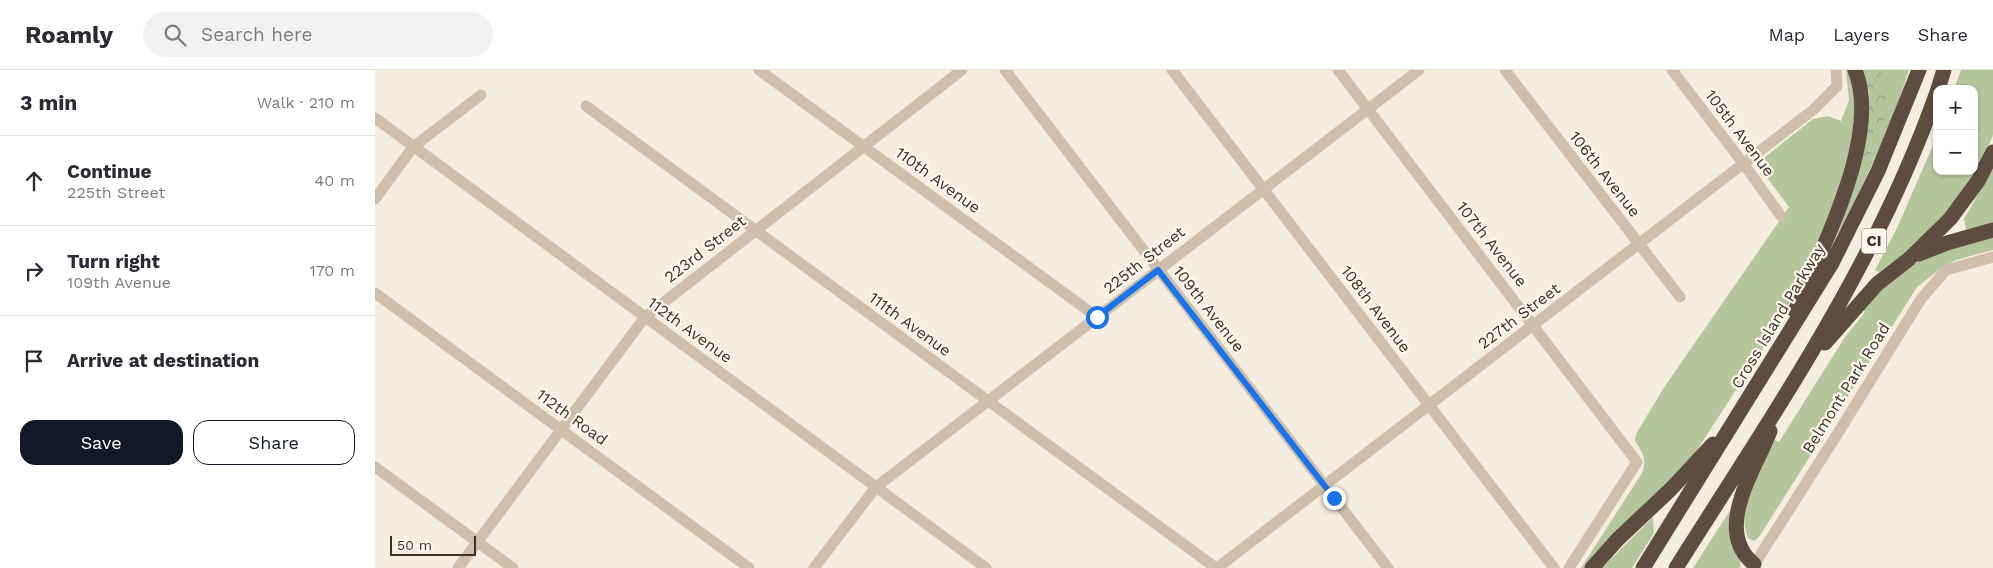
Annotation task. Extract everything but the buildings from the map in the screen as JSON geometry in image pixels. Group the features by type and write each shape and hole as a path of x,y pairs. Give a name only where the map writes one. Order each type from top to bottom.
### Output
{"highway":[{"path":"1778,352 1833,224 1851,167 1862,115 1861,92 1855,70"},
{"name":"Cross Island Parkway","path":"1643,568 1778,352 1849,232 1892,139 1919,70"},
{"path":"1939,85 1944,70"},
{"name":"CI","path":"1676,568 1838,308 1878,233 1912,157 1933,102"},
{"path":"1794,380 1868,293 1891,271 1909,259 1959,209 1978,181 1993,152"},
{"path":"1909,259 1947,242 1993,230"},
{"path":"1753,566 1745,557 1739,542 1737,525 1739,507 1750,475 1761,455 1783,398"},
{"path":"1592,568 1618,539 1671,489 1739,414"}],"street":[{"name":"110th Avenue","path":"759,70 1097,317"},
{"name":"223rd Street","path":"458,568 645,317 962,70"},
{"name":"109th Avenue","path":"1005,70 1388,568"},
{"name":"108th Avenue","path":"1171,70 1555,568"},
{"name":"107th Avenue","path":"1338,70 1534,324 1637,462 1569,568"},
{"name":"225th Street","path":"814,568 876,487 1419,70"},
{"name":"106th Avenue","path":"1505,70 1680,297"},
{"name":"105th Avenue","path":"1672,70 1781,216"},
{"name":"227th Street","path":"1217,568 1813,110 1837,86 1836,70"},
{"path":"375,199 413,147 481,95"},
{"name":"111th Avenue","path":"586,106 1217,568"},
{"name":"112th Avenue","path":"375,118 986,568"},
{"name":"Belmont Park Road","path":"1753,566 1921,299 1946,270 1993,257"},
{"name":"112th Road","path":"375,293 749,568"},
{"path":"375,467 513,568"}],"green space":[{"path":"1846,70 1849,70 1856,101 1851,143 1836,198 1817,252 1774,331 1692,458 1585,568 1581,568 1642,473 1644,460 1635,441 1636,434 1665,386 1789,207 1759,167 1760,161 1813,119 1828,116 1841,121 1849,100"},
{"path":"1861,70 1909,70 1885,134 1837,236 1856,181 1868,128 1869,92"},
{"path":"1861,70 1880,70 1882,77 1890,87 1879,137 1870,154 1863,161 1868,128 1869,92"},
{"path":"1961,70 1993,70 1993,135 1978,167 1978,85 1955,85"},
{"path":"1933,145 1933,175 1974,175 1968,186 1944,216 1911,250 1879,272 1875,270 1897,228"},
{"path":"1993,167 1993,223 1966,230 1964,219"},
{"path":"1993,237 1993,250 1956,260 1941,268 1917,287 1759,537 1754,541 1748,538 1744,513 1746,500 1761,462 1775,440 1779,442 1845,337 1865,312 1861,307 1894,276 1926,257"},
{"path":"1731,509 1730,534 1740,559 1740,568 1693,568"},
{"path":"1653,517 1654,533 1632,568 1602,568"}],"route":[{"path":"1097,317 1158,270 1334,498"}]}
